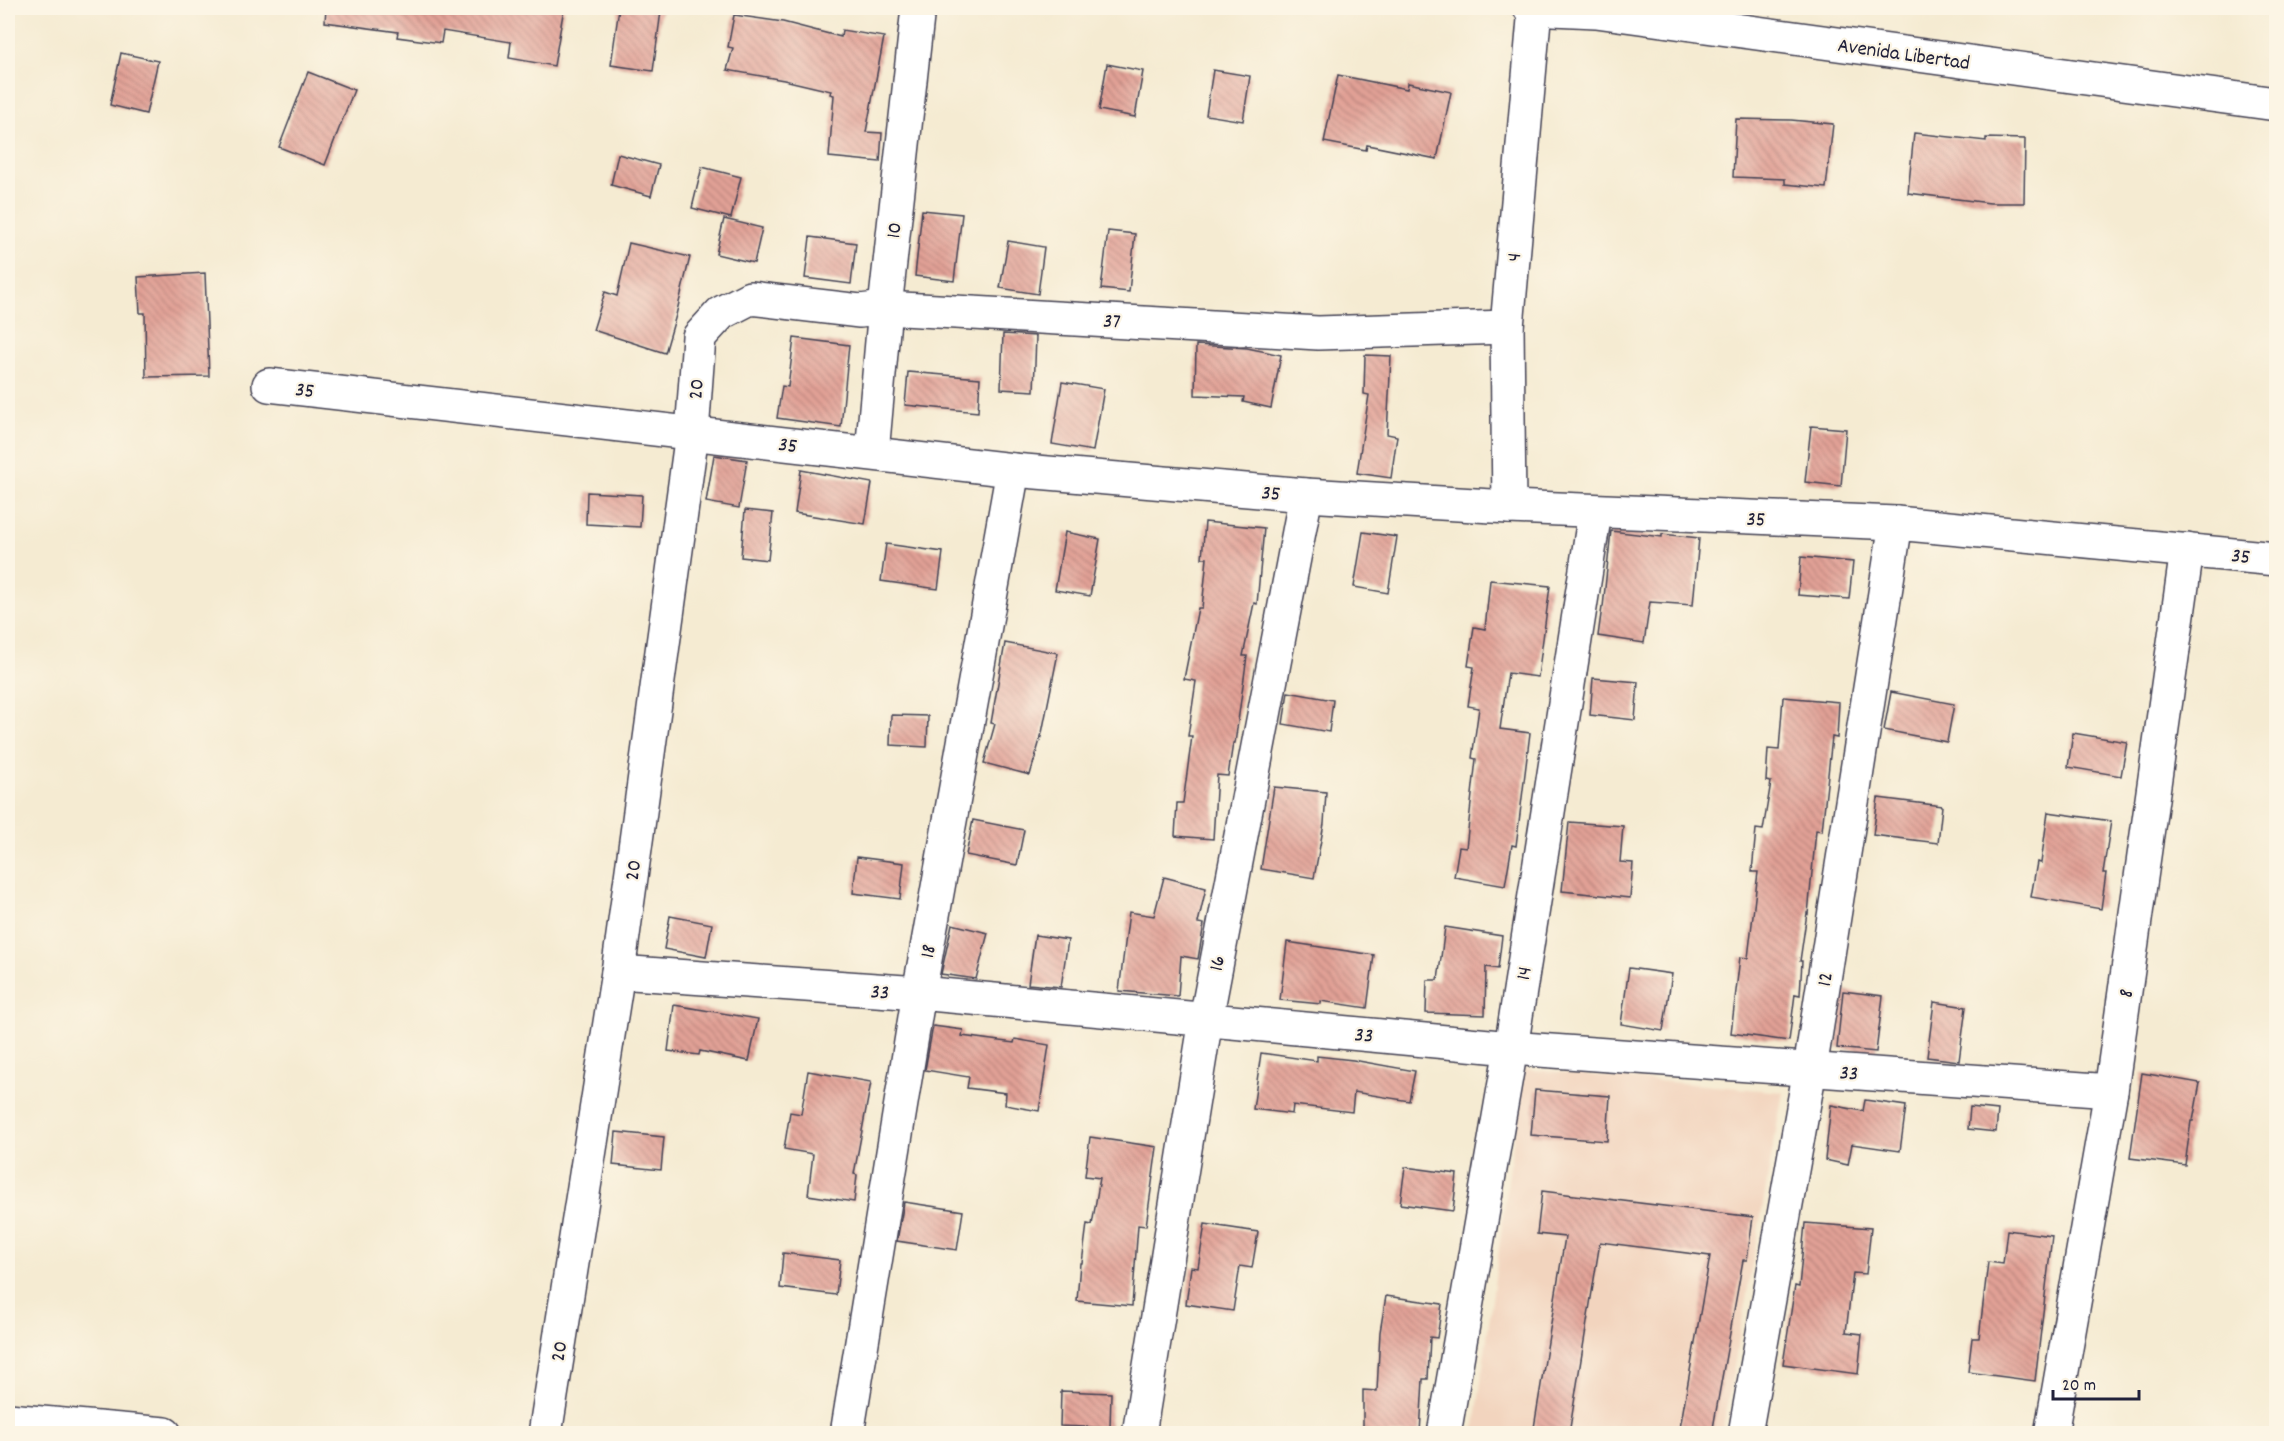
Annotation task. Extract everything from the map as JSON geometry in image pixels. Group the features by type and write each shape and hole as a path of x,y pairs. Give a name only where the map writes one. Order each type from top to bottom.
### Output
{"street":[{"name":"10","path":"872,453 885,308 918,8"},
{"name":"Avenida Libertad","path":"1530,8 1596,9 2277,104"},
{"name":"4","path":"1509,507 1507,327 1535,8"},
{"name":"37","path":"721,313 750,298 860,311 885,308 1318,333 1507,327"},
{"name":"20","path":"545,1434 618,972 692,433 699,338 721,313"},
{"name":"35","path":"269,385 1013,470 1306,495 1595,512 1896,524 2277,559"},
{"name":"18","path":"847,1434 919,993 1013,470"},
{"name":"16","path":"1139,1434 1206,1019 1306,495"},
{"name":"14","path":"1444,1434 1511,1048 1595,512"},
{"name":"12","path":"1745,1434 1810,1070 1896,524"},
{"name":"8","path":"2051,1434 2111,1091 2187,550"},
{"name":"33","path":"618,972 919,993 1511,1048 2111,1091"},
{"path":"8,1420 165,1434"}],"shaded area":[{"path":"1523,1069 1783,1092 1722,1433 1474,1434"}],"building":[{"path":"326,8 564,8 554,66 509,58 511,42 443,31 441,43 397,37 398,32 325,22"},
{"path":"619,8 661,11 653,71 611,65"},
{"path":"734,15 783,22 841,37 842,30 884,37 866,132 882,133 880,162 829,157 834,95 830,94 831,91 727,70 733,48 728,47"},
{"path":"121,53 158,61 146,114 110,105"},
{"path":"1107,64 1143,71 1135,117 1099,110"},
{"path":"1213,70 1250,76 1243,121 1206,115"},
{"path":"308,72 354,90 325,165 279,147"},
{"path":"1338,75 1407,89 1408,83 1451,92 1437,159 1367,145 1366,150 1324,142"},
{"path":"1736,119 1791,120 1833,124 1826,188 1785,184 1785,179 1733,177"},
{"path":"1914,133 1986,141 1986,138 2025,139 2024,203 1990,203 1908,193"},
{"path":"618,154 659,165 651,196 611,185"},
{"path":"702,167 741,177 731,218 692,208"},
{"path":"922,210 962,214 954,281 915,276"},
{"path":"724,219 762,228 754,263 716,254"},
{"path":"1108,231 1135,234 1129,292 1101,289"},
{"path":"810,237 856,243 851,284 805,278"},
{"path":"1008,241 1044,247 1038,294 1000,288"},
{"path":"629,243 690,257 665,353 593,330 605,292 617,296"},
{"path":"205,273 209,376 146,377 145,313 140,313 138,277"},
{"path":"1003,334 1036,336 1034,391 1001,389"},
{"path":"794,338 849,345 841,427 777,418 782,386 788,387"},
{"path":"1196,345 1247,348 1281,355 1271,408 1243,402 1244,397 1195,395"},
{"path":"1365,355 1391,356 1387,434 1397,436 1391,478 1357,473 1369,395 1364,394"},
{"path":"908,372 980,378 978,412 905,405"},
{"path":"1062,382 1104,389 1093,451 1052,444"},
{"path":"1811,426 1846,429 1841,486 1805,482"},
{"path":"714,455 747,460 739,508 706,502"},
{"path":"801,470 872,483 865,524 795,513"},
{"path":"587,492 642,495 640,527 586,524"},
{"path":"745,510 773,513 768,560 741,557"},
{"path":"1205,522 1264,528 1257,604 1254,603 1243,656 1247,656 1235,743 1233,743 1228,776 1217,775 1213,839 1175,836 1177,803 1183,803 1192,736 1188,736 1196,681 1184,679 1198,608 1202,608 1207,558 1202,558"},
{"path":"1611,531 1662,537 1662,534 1699,538 1693,605 1650,602 1644,643 1598,636"},
{"path":"1065,532 1100,539 1090,596 1055,590"},
{"path":"1363,532 1397,537 1388,593 1354,587"},
{"path":"886,544 943,552 938,589 881,581"},
{"path":"1801,557 1853,562 1849,599 1798,595"},
{"path":"1490,580 1550,586 1538,677 1508,673 1500,729 1530,733 1516,846 1512,845 1505,886 1454,877 1459,847 1466,848 1476,759 1472,758 1479,708 1468,706 1474,667 1468,666 1474,627 1485,629"},
{"path":"1005,643 1058,653 1042,733 1030,775 984,763 995,724 991,723"},
{"path":"1593,678 1638,682 1635,720 1590,715"},
{"path":"1288,692 1333,700 1329,732 1283,724"},
{"path":"1891,692 1954,704 1947,742 1884,730"},
{"path":"1783,697 1839,702 1837,738 1832,737 1822,831 1816,830 1808,914 1800,961 1802,961 1800,995 1795,994 1789,1041 1731,1033 1740,957 1748,958 1758,872 1752,872 1756,829 1763,830 1771,782 1766,781 1768,749 1779,750"},
{"path":"891,715 928,716 927,747 890,745"},
{"path":"2073,733 2127,742 2121,776 2068,767"},
{"path":"1274,787 1326,792 1324,824 1314,878 1261,869"},
{"path":"1878,798 1942,806 1938,843 1873,835"},
{"path":"2048,812 2111,821 2103,873 2106,873 2101,909 2031,897 2037,862 2041,863"},
{"path":"973,820 1024,830 1017,865 966,855"},
{"path":"1569,822 1623,826 1620,862 1633,863 1630,898 1562,891"},
{"path":"857,857 904,863 900,899 853,893"},
{"path":"1164,877 1206,888 1198,923 1204,924 1198,959 1181,956 1178,996 1119,991 1129,912 1154,916"},
{"path":"670,916 712,924 706,957 664,949"},
{"path":"952,924 988,933 976,979 941,974"},
{"path":"1445,927 1502,936 1498,969 1486,967 1485,1015 1426,1013 1427,980 1438,980"},
{"path":"1035,935 1068,940 1061,987 1028,984"},
{"path":"1287,942 1374,955 1367,1008 1321,1001 1321,1004 1280,1000"},
{"path":"1629,968 1672,974 1663,1031 1621,1024"},
{"path":"1843,991 1883,996 1876,1052 1837,1048"},
{"path":"1934,1002 1966,1007 1959,1061 1927,1057"},
{"path":"674,1005 758,1019 749,1061 700,1051 699,1055 668,1051"},
{"path":"933,1026 963,1030 962,1036 1014,1043 1015,1039 1049,1045 1039,1111 1005,1105 1006,1093 967,1088 969,1077 925,1070"},
{"path":"1261,1053 1317,1061 1317,1056 1353,1060 1415,1071 1409,1101 1354,1092 1352,1112 1293,1105 1292,1114 1253,1109"},
{"path":"808,1071 871,1082 854,1174 857,1175 854,1202 808,1195 813,1154 784,1149 790,1112 801,1114"},
{"path":"2142,1073 2200,1083 2193,1121 2191,1121 2185,1165 2130,1158"},
{"path":"1535,1090 1610,1096 1607,1141 1531,1135"},
{"path":"1865,1100 1906,1106 1900,1151 1852,1144 1848,1165 1825,1160 1831,1105 1863,1111"},
{"path":"1970,1107 1998,1110 1996,1132 1968,1129"},
{"path":"616,1132 664,1137 661,1170 613,1165"},
{"path":"1090,1137 1157,1147 1146,1226 1138,1225 1132,1306 1077,1301 1080,1263 1082,1263 1087,1224 1092,1225 1100,1178 1085,1176"},
{"path":"1405,1167 1457,1174 1453,1211 1400,1204"},
{"path":"1542,1191 1753,1217 1747,1260 1743,1260 1712,1434 1679,1434 1710,1256 1600,1242 1569,1434 1533,1434 1565,1237 1537,1234"},
{"path":"904,1202 963,1211 957,1250 897,1241"},
{"path":"1805,1223 1871,1228 1866,1274 1853,1273 1846,1332 1862,1334 1858,1374 1783,1364 1795,1286 1799,1287"},
{"path":"1205,1224 1258,1232 1252,1268 1240,1266 1233,1311 1186,1304 1191,1267 1198,1268"},
{"path":"2007,1230 2052,1236 2035,1381 1968,1372 1972,1338 1979,1338 1988,1262 2003,1264"},
{"path":"783,1253 840,1260 836,1295 780,1288"},
{"path":"1386,1296 1442,1304 1437,1338 1430,1337 1428,1379 1423,1379 1420,1434 1363,1434 1363,1390 1377,1391 1380,1332"},
{"path":"1061,1391 1111,1393 1110,1428 1060,1426"}]}
